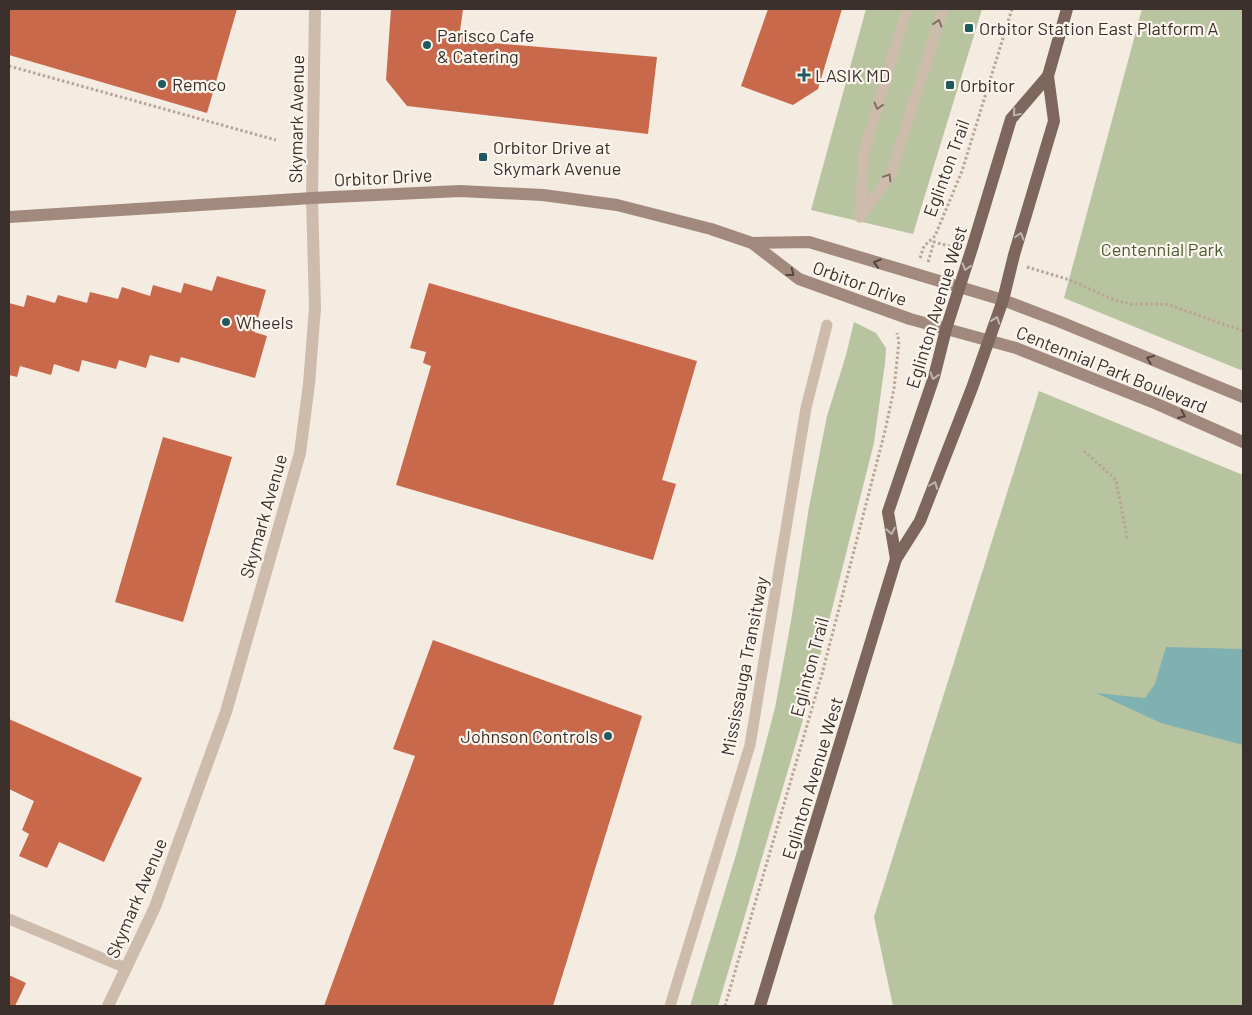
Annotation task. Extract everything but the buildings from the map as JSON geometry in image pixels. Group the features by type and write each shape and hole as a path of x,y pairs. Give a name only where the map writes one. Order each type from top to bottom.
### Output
{"main road":[{"name":"Eglinton Avenue West","path":"760,1006 896,559 920,521 990,340 1003,300 1014,254 1054,121 1048,76 1067,9"},
{"name":"Eglinton Avenue West","path":"896,559 888,512 934,377 946,329 1011,119 1048,76"}],"street":[{"name":"Skymark Avenue","path":"108,1006 154,907 226,712 300,452 309,384 315,308 312,198 315,9"},
{"name":"Orbitor Drive","path":"9,217 312,198 460,191 543,195 617,205 711,228 752,243 799,279 910,319 966,334"},
{"name":"Orbitor Drive","path":"752,243 809,242 977,292"},
{"name":"Centennial Park Boulevard","path":"977,292 1058,321 1243,397"},
{"name":"Centennial Park Boulevard","path":"966,334 1016,348 1056,363 1243,442"}],"lane":[{"path":"907,9 864,152 860,217 891,174 943,9"},
{"name":"Mississauga Transitway","path":"670,1006 750,745 806,408 827,325"},
{"path":"9,918 126,968"}],"path":[{"name":"Eglinton Trail","path":"924,246 935,236 962,172 1012,9"},
{"path":"9,66 276,140"},
{"path":"1037,270 1070,280 1114,300 1131,304 1169,305 1243,331"},
{"name":"Eglinton Trail","path":"726,1006 822,674 885,431 896,374 899,341 897,330"},
{"path":"1084,450 1116,480 1127,538"}],"green space":[{"path":"866,9 982,9 913,234 811,210"},
{"name":"Centennial Park","path":"1142,9 1243,9 1243,371 1064,298"},
{"path":"854,322 876,333 886,348 874,443 810,696 718,1006 690,1006 738,848 775,708 809,507 827,416"},
{"path":"1039,391 1243,475 1243,1006 893,1006 874,917"}],"water":[{"path":"1166,647 1243,649 1243,745 1161,723 1096,693 1145,698 1155,684"}],"place":[{"name":"Orbitor Station East Platform A","path":"969,28"},
{"name":"Parisco Cafe & Catering","path":"427,45"},
{"name":"LASIK MD","path":"804,75"},
{"name":"Remco","path":"162,84"},
{"name":"Orbitor","path":"950,85"},
{"name":"Orbitor Drive at Skymark Avenue","path":"483,157"},
{"name":"Wheels","path":"226,322"},
{"name":"Johnson Controls","path":"608,736"}]}
